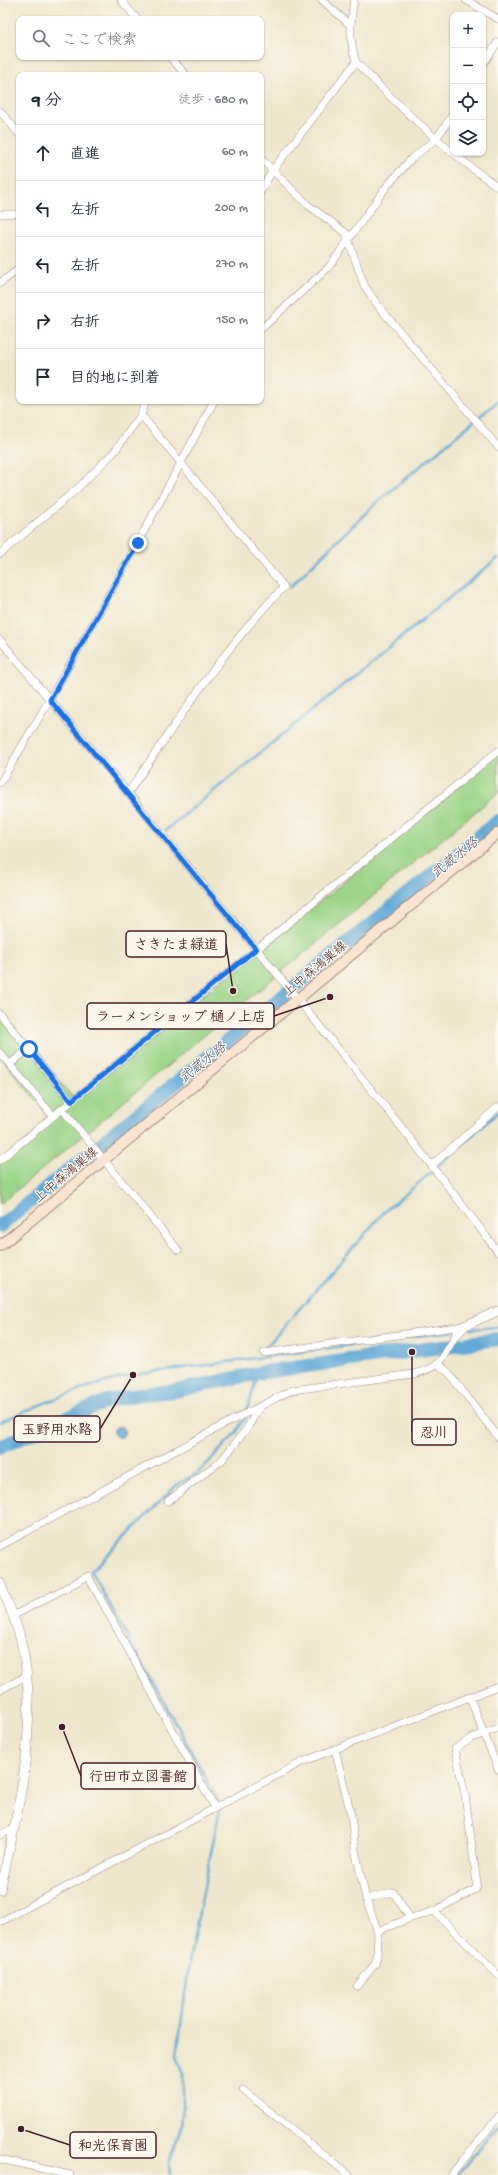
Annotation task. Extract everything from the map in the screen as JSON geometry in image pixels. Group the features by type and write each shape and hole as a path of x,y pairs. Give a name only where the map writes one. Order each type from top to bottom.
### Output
{"main road":[{"name":"上中森鴻巣線","path":"0,1246 102,1155 498,833"}],"street":[{"path":"121,0 134,16"},
{"path":"322,0 350,25"},
{"path":"354,0 350,25 352,48 356,62 390,97 462,162 498,187"},
{"path":"466,0 498,19"},
{"path":"486,60 498,42"},
{"path":"173,60 183,72"},
{"path":"264,186 272,171 356,62"},
{"path":"0,111 16,130"},
{"path":"264,326 329,267 350,240 387,186 411,159 436,139 450,118"},
{"path":"264,162 308,204 346,233 350,240 364,285 379,308 498,447"},
{"path":"0,214 16,214"},
{"path":"0,283 16,271"},
{"path":"0,554 78,488 114,452 141,415 145,404"},
{"path":"0,783 50,700 138,543 212,404"},
{"path":"128,793 221,660 254,616 284,587 141,415"},
{"path":"0,640 296,996 432,1164 498,1252"},
{"path":"0,1160 498,751"},
{"path":"0,1014 71,1101"},
{"path":"10,1064 29,1049"},
{"path":"0,1053 53,1116"},
{"path":"432,1164 498,1107"},
{"path":"62,1108 102,1155 178,1250"},
{"path":"264,1353 464,1326 498,1311"},
{"path":"0,1546 259,1406 292,1390 414,1374 431,1369 439,1362 456,1335 464,1326"},
{"path":"439,1362 498,1437"},
{"path":"168,1501 222,1460 248,1427 259,1406"},
{"path":"12,1616 88,1576 215,1808"},
{"path":"0,1583 20,1637 26,1676 28,1721 25,1759 14,1828 0,1890"},
{"path":"0,1690 26,1676"},
{"path":"0,1922 302,1762 498,1686"},
{"path":"470,1698 498,1769"},
{"path":"377,1931 410,1918 434,1911 476,1889 477,1883 465,1795 455,1749 498,1728"},
{"path":"335,1749 351,1815 355,1849 366,1899 377,1931 377,1958 375,1964 357,1986"},
{"path":"0,1835 14,1828"},
{"path":"366,1899 393,1892 410,1918"},
{"path":"434,1911 498,1975"},
{"path":"243,2090 350,2175"},
{"path":"451,2175 498,2117"},
{"path":"0,2159 70,2175"}],"green space":[{"path":"498,754 498,793 0,1204 0,1163 52,1120 0,1056 0,1010 75,1100 246,960 263,949"}],"water":[{"path":"119,1426 123,1428 125,1432 123,1436 119,1438 115,1436 113,1432 115,1428"}],"waterway":[{"path":"290,587 375,504 498,401"},
{"path":"166,830 498,558"},
{"name":"武蔵水路","path":"0,1226 498,821"},
{"path":"439,1165 498,1112"},
{"path":"267,1346 385,1211 433,1171"},
{"path":"470,1329 498,1327"},
{"path":"0,1422 81,1389 133,1375 453,1331"},
{"path":"0,1447 107,1401 141,1394 175,1391 258,1373 498,1339"},
{"path":"247,1411 258,1373"},
{"path":"170,2175 169,2163 181,2127 183,2073 177,2055 190,1957 219,1813 217,1798 91,1571 177,1485 198,1473 236,1433 246,1416"},
{"path":"458,2175 498,2125"}],"place":[{"name":"さきたま緑道","path":"233,991"},
{"name":"ラーメンショップ 樋ノ上店","path":"330,997"},
{"name":"忍川","path":"412,1352"},
{"name":"玉野用水路","path":"133,1375"},
{"name":"行田市立図書館","path":"62,1727"},
{"name":"和光保育園","path":"21,2129"}],"route":[{"path":"29,1049 71,1101 256,949 50,700 138,543"}]}
